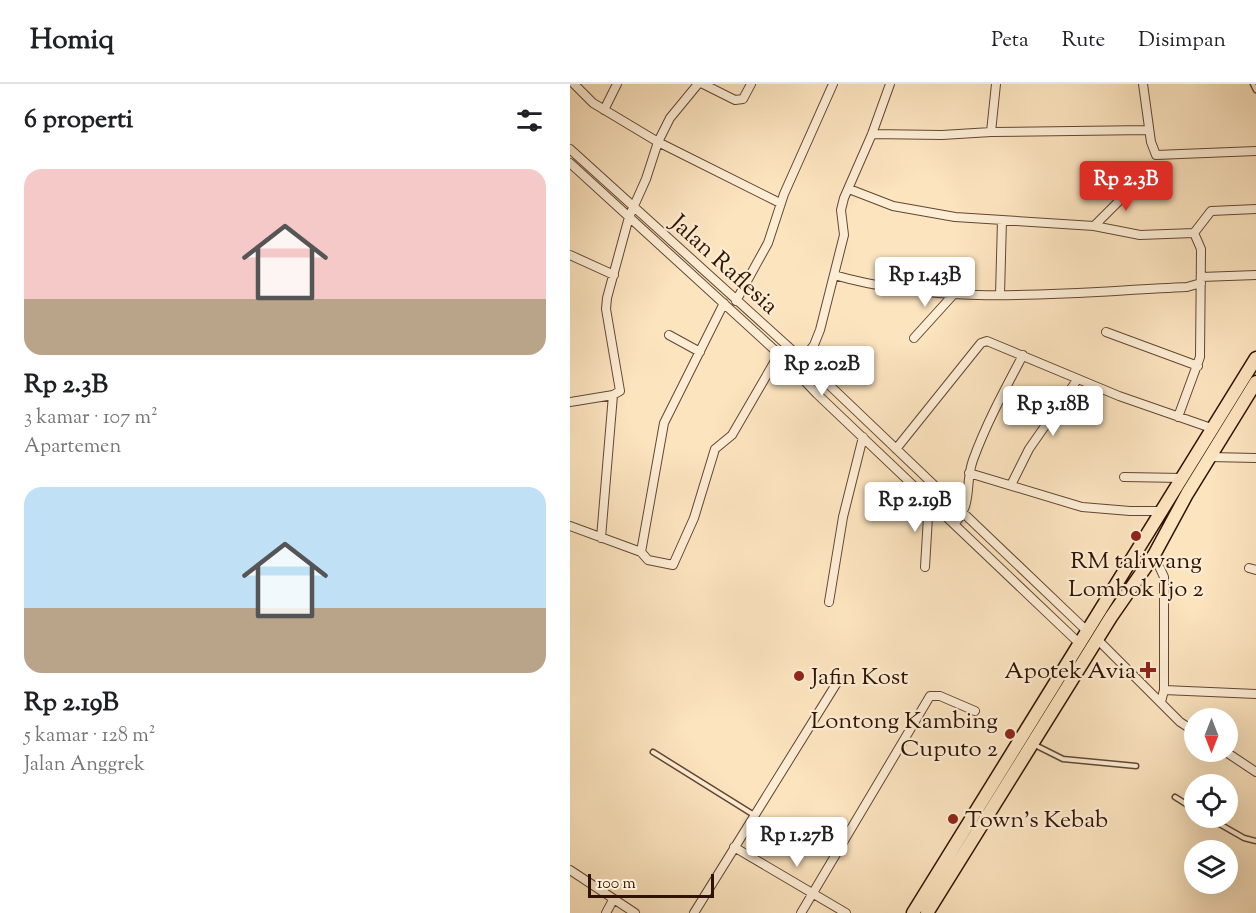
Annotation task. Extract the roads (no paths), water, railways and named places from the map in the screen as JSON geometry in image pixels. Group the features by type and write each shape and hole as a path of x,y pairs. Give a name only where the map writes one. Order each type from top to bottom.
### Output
{"main road":[{"path":"927,913 1032,743 1164,508 1183,478 1206,456 1214,429 1256,358"},
{"path":"913,913 1088,640 1154,555 1206,456 1256,382"},
{"path":"1164,508 1171,503 1181,488 1185,489 1187,494"}],"street":[{"path":"574,84 604,110 658,142 780,203"},
{"path":"604,110 617,84"},
{"path":"570,402 614,395 620,391 606,309 614,274 632,212 658,142 670,118 698,84"},
{"path":"703,84 735,100 744,99 751,84"},
{"path":"736,301 768,243 780,203 833,84"},
{"path":"795,370 817,338 845,227 842,206 890,84"},
{"path":"991,132 996,84"},
{"path":"1143,84 1149,130 1156,155 1256,151"},
{"path":"872,134 942,135 991,132 1149,130"},
{"name":"Jalan Raflesia","path":"571,151 724,303 747,317 802,361 896,449 958,520 1088,640"},
{"name":"Jalan Raflesia","path":"570,163 632,212 736,301 778,354 863,437 929,500 958,520 1088,640"},
{"path":"1094,226 1139,181"},
{"path":"849,189 893,206 924,213 1094,226 1140,235 1194,233"},
{"path":"1194,233 1211,211 1256,209"},
{"path":"1000,295 1002,220"},
{"path":"1178,417 1198,366 1201,280 1200,249 1194,233"},
{"path":"570,255 614,274"},
{"path":"834,275 886,288 953,295 1188,287 1201,280 1256,275"},
{"path":"914,338 953,295"},
{"path":"641,552 661,433 724,303"},
{"path":"1106,332 1198,366"},
{"path":"669,335 700,352"},
{"path":"896,449 981,343 991,341 1077,380 1214,429"},
{"path":"570,526 641,552 648,560 673,565 694,518 715,449 732,435 778,354"},
{"path":"958,520 968,496 969,473 982,437 1023,356"},
{"path":"1011,485 1029,449 1077,380"},
{"path":"601,538 614,395"},
{"path":"829,602 843,517 863,437"},
{"path":"1206,456 1256,458"},
{"path":"969,473 1082,507 1130,512 1164,508"},
{"path":"1124,477 1183,478"},
{"path":"925,567 929,500"},
{"path":"1154,555 1164,577 1164,690 1161,702"},
{"path":"1088,640 1184,725"},
{"path":"694,913 838,681"},
{"path":"1164,690 1256,694"},
{"path":"801,913 930,696 940,696 975,711"},
{"path":"1238,760 1256,772"},
{"path":"734,847 846,913"},
{"path":"570,870 635,913"},
{"path":"606,913 614,900"}],"lane":[{"path":"1253,84 1256,90"},
{"path":"1032,743 1063,759 1136,766"},
{"path":"653,752 754,814"},
{"path":"1175,797 1184,803"},
{"path":"1226,828 1244,838 1256,841"}],"place":[{"name":"RM taliwang Lombok Ijo 2","path":"1136,536"},
{"name":"Apotek Avia","path":"1148,670"},
{"name":"Jafin Kost","path":"799,676"},
{"name":"Lontong Kambing Cuputo 2","path":"1010,734"},
{"name":"Town's Kebab","path":"953,819"}]}
